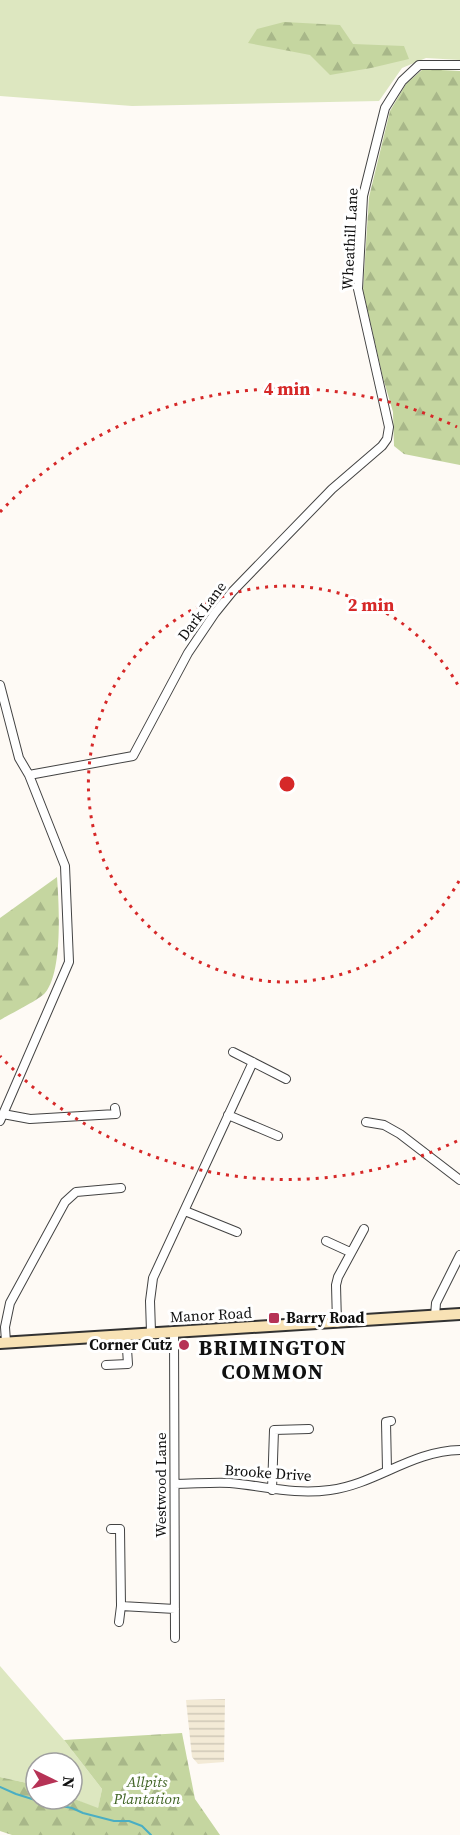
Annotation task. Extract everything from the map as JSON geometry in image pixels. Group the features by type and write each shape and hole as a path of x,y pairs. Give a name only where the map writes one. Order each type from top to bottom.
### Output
{"street":[{"name":"Wheathill Lane","path":"389,427 358,289 363,196 385,108 402,81 419,65 460,65"},
{"name":"Dark Lane","path":"29,775 133,756 188,653 215,613 232,592 332,489 382,446 387,439 389,427"},
{"path":"0,685 19,758 29,775 65,866 69,962 1,1118 30,1119 116,1114 115,1108"},
{"path":"233,1052 286,1079"},
{"path":"151,1332 150,1301 153,1278 253,1062"},
{"path":"228,1114 278,1136"},
{"path":"366,1122 384,1125 400,1134 460,1180"},
{"path":"3,1343 10,1303 65,1202 76,1192 121,1188"},
{"path":"185,1211 237,1232"},
{"path":"337,1323 336,1285 338,1276 364,1229"},
{"path":"326,1241 350,1252"},
{"path":"435,1316 438,1299 460,1255"},
{"name":"Manor Road","path":"3,1343 460,1314"},
{"name":"Westwood Lane","path":"174,1332 175,1638"},
{"path":"106,1365 128,1364 126,1335"},
{"path":"387,1470 386,1422 391,1421"},
{"path":"272,1490 274,1430 309,1429"},
{"name":"Brooke Drive","path":"175,1484 230,1483 294,1492 331,1490 363,1482 414,1458 444,1450 460,1450"},
{"path":"111,1529 120,1529 119,1622"},
{"path":"120,1606 175,1609"}],"shaded area":[{"path":"225,1699 224,1762 198,1764 192,1757 186,1700"}],"green space":[{"path":"0,0 460,0 460,60 426,58 402,68 379,101 132,106 0,96"},
{"path":"284,22 340,25 353,44 404,46 409,59 330,75 310,55 248,43 257,29"},
{"path":"423,69 460,71 460,465 404,454 394,446 393,412 363,290 369,197 390,111 406,84"},
{"path":"57,877 58,937 55,970 51,983 42,996 0,1020 0,918"},
{"path":"0,1666 73,1751 24,1751 24,1782 0,1777"},
{"name":"Allpits Plantation","path":"182,1733 195,1799 220,1835 12,1835 0,1831 0,1777 24,1782 24,1811 84,1811 84,1803 98,1808 102,1789 84,1766 84,1751 73,1751 64,1740"},
{"path":"84,1766 102,1789 98,1809 84,1803"}],"waterway":[{"path":"0,1787 45,1803 72,1808 114,1821 129,1821 142,1826 151,1835"}],"place":[{"name":"Barry Road","path":"274,1318"},
{"name":"Corner Cutz","path":"184,1345"}],"district":[{"name":"BRIMINGTON COMMON","path":"273,1360"}]}
